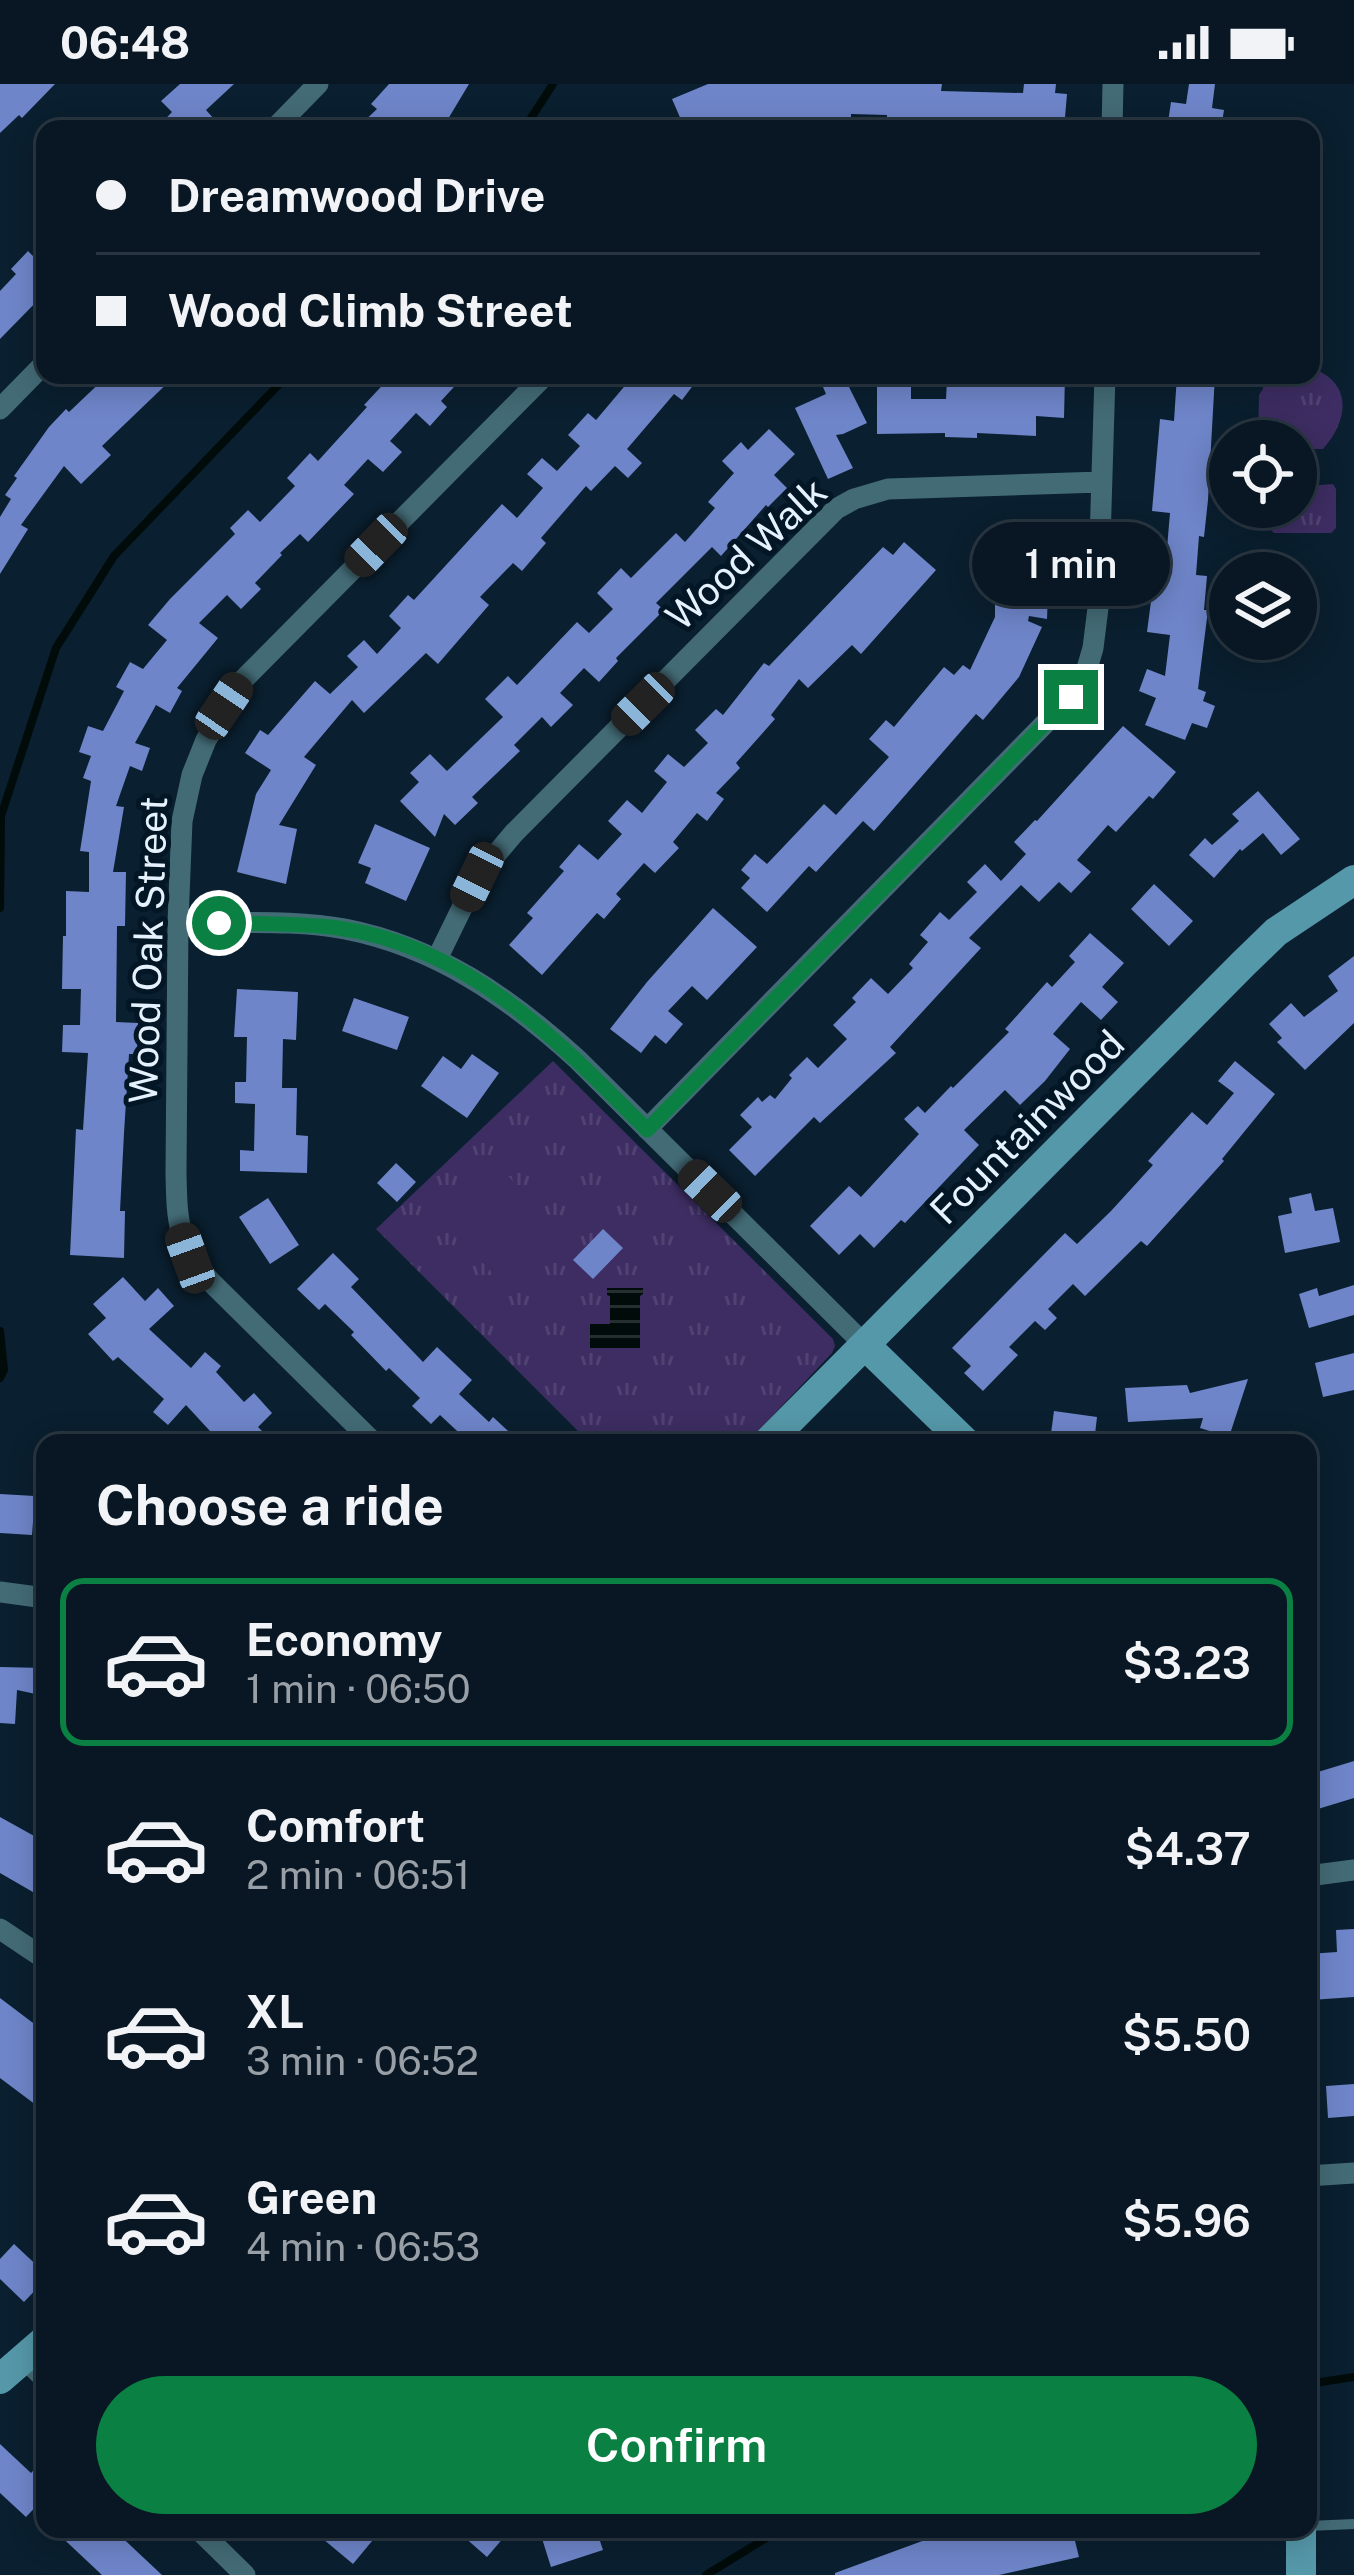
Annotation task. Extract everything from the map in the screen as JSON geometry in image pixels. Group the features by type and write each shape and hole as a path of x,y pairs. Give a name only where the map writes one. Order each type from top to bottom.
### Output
{"street":[{"path":"283,120 318,84"},
{"path":"1112,120 1113,84"},
{"path":"0,409 36,372"},
{"name":"Wood Oak Street","path":"365,1434 190,1258 177,1212 182,821 206,740 241,682 536,384"},
{"path":"647,1130 1071,697 1086,672 1098,608 1105,384"},
{"name":"Wood Walk","path":"437,959 477,877 514,833 836,509 888,489 1101,482"},
{"name":"Fountainwood","path":"775,1434 1276,932 1354,880"},
{"path":"178,922 342,929 394,941 494,991 537,1023 957,1434"},
{"path":"0,1592 36,1597"},
{"path":"1317,1875 1354,1870"},
{"path":"0,1929 36,1953"},
{"path":"1317,2175 1354,2173"},
{"path":"0,2379 36,2360"},
{"path":"207,2538 245,2575"},
{"path":"1301,2575 1304,2538"}],"lane":[{"path":"1317,2527 1354,2524"}],"green space":[{"path":"1320,372 1340,392 1342,414 1332,438 1317,449 1317,420 1258,420 1263,384 1320,384"},
{"path":"1333,484 1336,489 1336,528 1331,533 1274,533 1270,528 1317,528 1317,485"},
{"path":"553,1061 835,1346 756,1434 581,1434 376,1229"},
{"path":"503,1171 530,1198 473,1255 446,1228"},
{"path":"539,1206 566,1233 509,1290 482,1262"}],"shaded area":[{"path":"607,1288 643,1288 640,1348 590,1348 590,1324 610,1324"}],"building":[{"path":"0,84 55,84 0,133"},
{"path":"180,84 234,84 206,110 215,120 164,120 172,112 161,101"},
{"path":"389,84 469,84 447,120 365,120 377,109 371,104"},
{"path":"708,84 942,84 941,91 1023,93 1024,84 1056,84 1055,93 1067,94 1065,120 887,120 887,115 851,114 851,120 681,120 672,99"},
{"path":"1189,84 1215,84 1212,108 1224,110 1222,120 1168,120 1171,102 1186,104"},
{"path":"28,251 36,259 36,302 0,339 0,291 16,274 11,269"},
{"path":"99,384 167,384 102,446 111,455 81,484 64,466 21,525 28,529 0,574 0,517 11,499 5,495 49,427 66,409 69,412"},
{"path":"384,384 457,384 441,401 447,407 430,426 416,413 390,441 402,452 383,472 368,459 344,485 354,494 308,542 300,534 280,553 255,583 261,589 241,609 227,595 199,623 218,638 177,688 182,691 170,713 156,705 135,743 150,748 142,771 130,766 116,806 124,807 113,872 126,872 125,926 117,926 116,1022 138,1023 137,1054 129,1054 124,1133 120,1211 125,1211 124,1258 70,1255 76,1129 83,1130 88,1053 62,1052 63,1025 80,1025 81,989 62,989 66,891 89,892 89,852 80,851 91,781 83,778 91,756 79,752 88,726 103,731 124,691 116,687 130,662 143,669 167,640 148,625 235,534 230,528 248,510 260,522 295,486 287,478 310,453 318,461 367,407 364,405"},
{"path":"626,384 694,384 682,400 674,394 627,449 642,463 628,478 615,466 591,491 586,486 541,538 546,543 522,571 513,563 480,597 489,605 438,664 426,653 364,713 352,700 304,757 316,765 279,825 297,829 286,884 237,872 256,794 271,770 245,753 260,730 268,735 315,681 330,694 358,667 347,656 364,640 377,654 401,628 389,616 408,595 414,600 502,504 517,518 543,488 527,474 542,458 557,471 580,446 568,435 588,413 596,420"},
{"path":"848,384 867,423 836,435 853,468 828,479 795,408 826,394 823,387"},
{"path":"877,384 911,384 911,399 946,399 947,384 1065,384 1064,418 1036,416 1036,436 877,434"},
{"path":"1176,384 1214,384 1208,500 1196,575 1207,576 1204,610 1208,610 1198,689 1206,692 1203,701 1215,706 1207,728 1192,723 1185,740 1145,725 1156,698 1139,691 1147,669 1165,676 1170,635 1147,632 1158,547 1167,548 1170,513 1152,511 1160,419 1174,421"},
{"path":"769,429 795,454 774,475 787,488 721,556 712,547 656,603 664,610 599,682 584,668 560,693 573,705 551,727 542,717 514,745 520,751 472,797 478,803 455,825 444,814 435,837 400,801 419,782 410,773 430,754 447,771 503,717 485,699 508,676 517,685 577,622 589,633 613,609 597,593 621,568 631,578 676,533 685,542 715,508 708,502 734,473 722,461 741,442 748,450"},
{"path":"994,539 1034,540 1033,567 1049,567 1047,619 1029,616 1028,621 1042,627 1019,677 983,720 976,714 874,831 863,821 816,872 809,866 767,912 741,888 750,878 741,870 755,854 767,864 824,804 836,815 889,757 869,739 886,720 894,727 944,667 954,675 963,665 970,670 995,617 995,585 984,585 985,555 994,555"},
{"path":"904,542 936,570 861,654 852,645 808,688 799,679 771,715 775,719 736,763 740,768 716,793 724,799 707,821 697,813 673,842 679,848 655,873 644,863 616,894 621,899 604,919 597,913 542,975 509,945 533,918 527,913 564,871 559,867 579,844 598,860 622,834 608,821 627,800 642,813 667,782 654,771 668,754 684,767 708,743 695,730 716,709 723,715 764,663 769,666 883,547 893,555"},
{"path":"1123,726 1176,772 1116,832 1108,825 1077,860 1091,872 1071,893 1059,882 1039,902 1021,885 969,938 981,948 890,1047 896,1053 820,1123 814,1117 755,1176 729,1150 752,1127 740,1115 758,1097 762,1102 770,1095 775,1099 807,1057 818,1068 847,1039 833,1025 856,1002 852,998 871,978 888,994 913,968 909,964 928,942 920,935 940,912 949,920 977,892 967,882 985,864 1001,881 1026,854 1014,842"},
{"path":"1258,791 1300,839 1281,855 1263,833 1240,849 1214,878 1189,855 1205,838 1212,845 1239,821 1232,814"},
{"path":"375,824 430,848 406,901 365,883 371,868 358,863"},
{"path":"1154,884 1193,921 1169,946 1131,909"},
{"path":"713,908 757,947 707,1000 692,986 668,1011 683,1024 666,1044 655,1035 641,1053 610,1029"},
{"path":"1090,933 1124,963 1102,987 1118,1002 1101,1020 1081,1002 1053,1034 1070,1049 1045,1081 1020,1105 1005,1090 964,1130 979,1145 905,1223 901,1220 874,1248 860,1234 839,1255 810,1226 849,1186 861,1197 919,1134 904,1119 918,1106 925,1113 1009,1032 1005,1029 1047,982 1052,987 1075,962 1069,956"},
{"path":"1354,956 1354,1023 1305,1070 1277,1042 1282,1038 1269,1024 1291,1003 1304,1017 1338,991 1328,976"},
{"path":"237,989 298,992 296,1040 283,1039 282,1088 297,1088 296,1135 308,1136 307,1173 240,1171 240,1150 254,1151 255,1104 235,1103 235,1082 246,1082 247,1037 234,1037"},
{"path":"354,998 409,1017 397,1050 342,1031"},
{"path":"472,1054 499,1073 467,1118 421,1086 443,1056 461,1069"},
{"path":"1235,1061 1275,1094 1224,1161 1147,1246 1141,1241 1085,1296 1073,1284 1048,1309 1057,1318 1045,1330 1035,1321 1009,1347 1018,1355 983,1391 964,1373 971,1366 952,1348 1065,1233 1077,1244 1111,1211 1192,1112 1207,1125 1234,1093 1218,1081"},
{"path":"396,1163 416,1182 397,1202 377,1183"},
{"path":"1311,1193 1315,1211 1333,1208 1340,1242 1285,1253 1278,1216 1292,1213 1289,1198"},
{"path":"268,1198 299,1245 270,1264 239,1217"},
{"path":"603,1229 623,1248 593,1279 573,1260"},
{"path":"333,1253 359,1279 351,1287 423,1362 437,1347 472,1380 459,1394 489,1422 493,1417 511,1434 460,1434 440,1415 431,1424 412,1406 420,1398 389,1368 386,1371 325,1304 319,1310 297,1289"},
{"path":"123,1277 145,1301 158,1288 174,1306 149,1329 191,1368 205,1352 221,1366 216,1372 244,1402 254,1393 272,1413 258,1427 265,1434 213,1434 186,1405 168,1425 153,1412 164,1399 118,1357 113,1361 88,1334 106,1318 93,1304"},
{"path":"1354,1285 1354,1315 1309,1328 1299,1294 1317,1288 1319,1296"},
{"path":"1354,1353 1354,1390 1323,1397 1315,1363"},
{"path":"1248,1379 1230,1434 1200,1428 1203,1418 1128,1422 1125,1388 1187,1385 1190,1393"},
{"path":"1054,1411 1097,1417 1095,1434 1051,1434"},
{"path":"0,1494 35,1496 32,1535 0,1533"},
{"path":"0,1667 36,1668 36,1694 17,1690 15,1724 0,1723"},
{"path":"1354,1761 1354,1798 1317,1809 1317,1772"},
{"path":"0,1817 36,1837 36,1894 0,1873"},
{"path":"1354,1929 1354,1997 1317,2000 1317,1953 1337,1952 1336,1930"},
{"path":"0,1998 36,2025 36,2105 0,2078"},
{"path":"1354,2084 1354,2116 1328,2118 1326,2086"},
{"path":"14,2244 36,2265 36,2289 24,2302 0,2279 0,2259"},
{"path":"0,2444 31,2473 36,2468 36,2506 26,2517 0,2493"},
{"path":"63,2538 123,2538 162,2575 102,2575"},
{"path":"322,2538 375,2538 353,2564"},
{"path":"465,2538 503,2538 487,2557"},
{"path":"542,2538 599,2538 603,2550 551,2567"},
{"path":"930,2538 1074,2538 1079,2557 999,2575 835,2573"}],"waterway":[{"path":"530,120 553,84"},
{"path":"0,908 1,816 56,648 114,556 279,384"},
{"path":"0,1331 4,1370 0,1378"},
{"path":"1317,2383 1354,2377"},
{"path":"706,2575 766,2538"}],"route":[{"path":"219,923 342,929 394,941 437,959 537,1023 647,1130 1071,697"}]}
